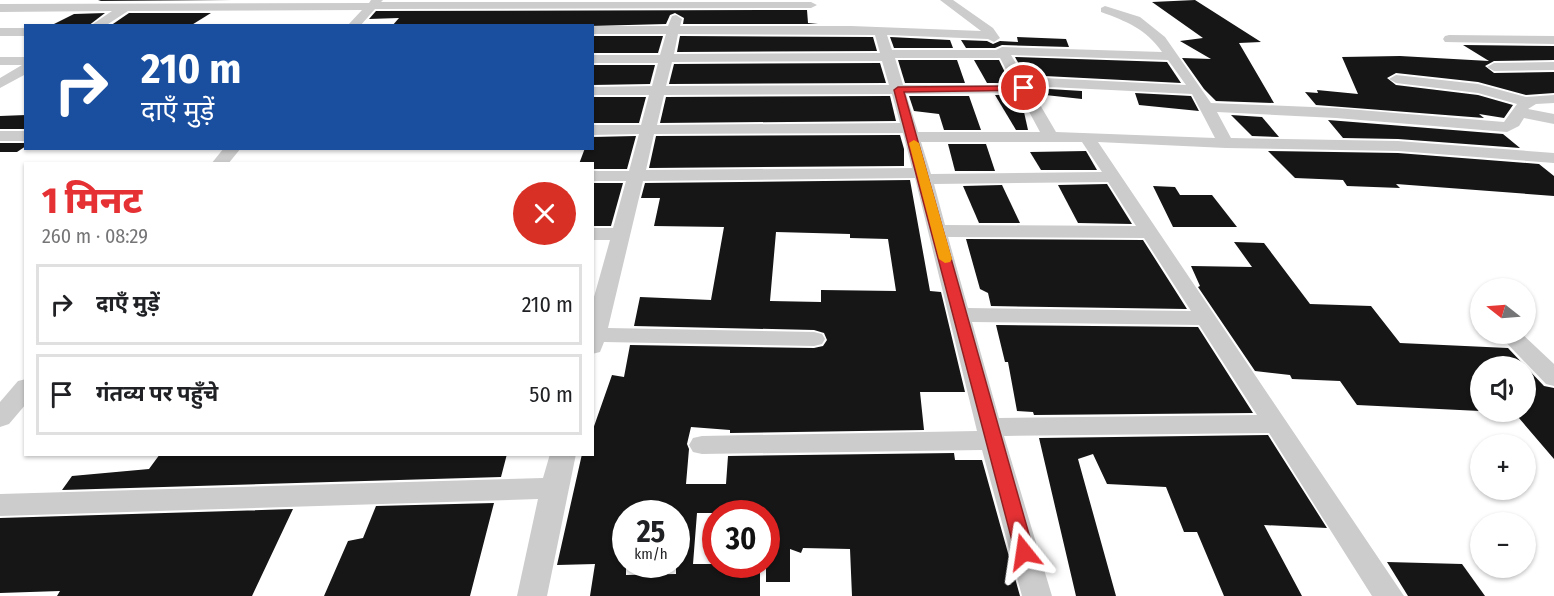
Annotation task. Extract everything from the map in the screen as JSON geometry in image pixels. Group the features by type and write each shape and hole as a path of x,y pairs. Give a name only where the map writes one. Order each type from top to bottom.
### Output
{"street":[{"path":"99,24 137,0"},
{"path":"946,0 989,30 1051,137"},
{"path":"681,2 620,234 598,308 594,341 814,339"},
{"path":"355,24 375,3"},
{"path":"0,8 375,3 811,3 814,19 851,30"},
{"path":"1106,10 1136,20 1160,40 1197,90 1226,142"},
{"path":"594,30 851,30 992,35"},
{"path":"880,31 911,132 991,434 1037,596"},
{"path":"0,33 24,33"},
{"path":"1449,39 1554,40"},
{"path":"594,59 1003,53 1172,56"},
{"path":"0,61 24,61"},
{"path":"1494,67 1554,66"},
{"path":"0,84 24,69"},
{"path":"1396,79 1477,88 1509,95 1522,107 1554,119"},
{"path":"594,91 898,90 1022,85 1197,90"},
{"path":"1207,107 1336,113 1508,127 1514,123 1522,107 1534,99 1554,99"},
{"path":"594,130 911,132 1398,146 1554,158"},
{"path":"0,136 24,136"},
{"path":"1087,137 1389,596"},
{"path":"221,162 231,150"},
{"path":"594,176 1113,177"},
{"path":"938,231 1150,232"},
{"path":"594,234 620,234"},
{"path":"960,315 1207,318"},
{"path":"1519,344 1554,378"},
{"path":"0,418 24,389"},
{"path":"702,445 1276,424"},
{"path":"532,596 562,456"},
{"path":"0,505 554,488"}],"building":[{"path":"101,0 232,0 98,1"},
{"path":"1195,0 1261,42 1239,43 1274,103 1216,101 1204,89 1182,58 1211,59 1180,41 1203,38 1152,2"},
{"path":"807,10 808,23 818,24 683,24 684,18 675,13 670,15 666,24 594,26 594,24 394,24 399,18 369,19 376,11"},
{"path":"105,13 91,24 54,24 74,14"},
{"path":"129,13 211,13 193,24 113,24"},
{"path":"594,36 663,36 658,53 594,53"},
{"path":"680,36 873,37 877,51 677,52"},
{"path":"890,37 950,40 953,48 894,48"},
{"path":"1017,37 1066,39 1069,47 1002,45 995,48 966,48 961,40 987,41 993,44 1000,41 1018,42"},
{"path":"1463,45 1554,46 1554,60 1494,61 1485,66 1494,73 1554,72 1554,93 1526,95 1478,82 1396,73 1387,78 1396,85 1478,95 1513,105 1504,118 1479,114 1484,118 1316,105 1305,92 1318,93 1317,90 1358,94 1342,57 1400,56 1489,61"},
{"path":"1015,57 1167,62 1181,83 1025,75"},
{"path":"898,60 957,60 965,83 905,83"},
{"path":"974,60 999,60 1010,83 987,83"},
{"path":"880,63 886,83 669,84 674,64"},
{"path":"594,65 655,65 650,84 594,85"},
{"path":"1033,88 1082,91 1082,99 1036,94"},
{"path":"1135,93 1191,96 1199,111 1139,105"},
{"path":"995,95 1018,95 1028,130 1016,130"},
{"path":"890,96 896,121 660,123 666,97"},
{"path":"909,96 969,96 981,130 944,130 939,114 914,111"},
{"path":"594,97 646,97 639,123 594,123"},
{"path":"24,115 24,129 0,129 0,116"},
{"path":"1231,115 1262,117 1279,137 1252,136"},
{"path":"1328,120 1503,134 1520,148 1398,139 1343,138"},
{"path":"900,135 904,149 904,166 649,168 656,136"},
{"path":"636,136 627,169 594,169 594,162 580,162 584,150 594,150 594,137"},
{"path":"0,143 24,143 24,147 17,152 0,152"},
{"path":"948,144 986,144 995,171 955,171"},
{"path":"1086,151 1097,170 1041,170 1030,152"},
{"path":"1268,151 1398,153 1539,164 1554,176 1554,196 1396,184 1400,188 1347,186 1343,180 1295,178"},
{"path":"910,180 930,291 941,292 965,392 920,392 924,430 730,433 730,430 691,427 687,444 689,449 686,484 726,484 728,456 954,453 955,460 982,460 1020,596 852,596 850,549 803,548 801,553 790,549 790,582 766,582 766,578 780,578 780,500 702,500 702,513 697,513 693,564 702,564 702,578 760,578 760,596 590,596 595,564 557,565 582,456 594,456 594,426 612,375 624,377 630,345 814,348 823,346 827,340 824,333 814,330 634,326 640,297 711,300 724,227 654,226 660,198 641,198 645,183","holes":["776,232 850,234 850,238 888,239 896,291 821,290 821,302 770,301"]},
{"path":"594,183 623,183 611,226 594,226"},
{"path":"1107,184 1132,224 1078,223 1058,185"},
{"path":"1002,185 1020,223 979,223 963,186"},
{"path":"1153,186 1175,187 1180,195 1212,195 1237,227 1173,227"},
{"path":"966,239 1143,240 1187,309 991,306 988,293 980,289"},
{"path":"1234,242 1264,243 1310,304 1371,306 1400,343 1508,348 1516,356 1470,356 1470,411 1357,405 1340,381 1292,379 1290,375 1255,371 1198,287 1200,286 1191,266 1252,267"},
{"path":"996,325 1198,327 1253,413 1034,415 1033,412 1017,411 1008,362 1005,362"},
{"path":"1536,378 1544,386 1554,388 1554,459 1536,438 1536,434 1533,434 1522,422 1536,422"},
{"path":"1268,435 1327,528 1264,525 1302,596 1224,596 1197,532 1184,532 1166,487 1107,484 1093,454 1078,459 1116,596 1076,596 1039,438"},
{"path":"159,456 506,456 501,477 62,490 72,476 149,469"},
{"path":"494,503 470,596 324,596 348,541 363,538 376,506"},
{"path":"293,509 252,596 57,596 60,591 0,593 0,518"},
{"path":"1387,562 1462,564 1485,596 1408,596"}],"slow traffic":[{"path":"914,143 945,259"}],"route":[{"path":"1024,88 898,90 1024,552"}]}
